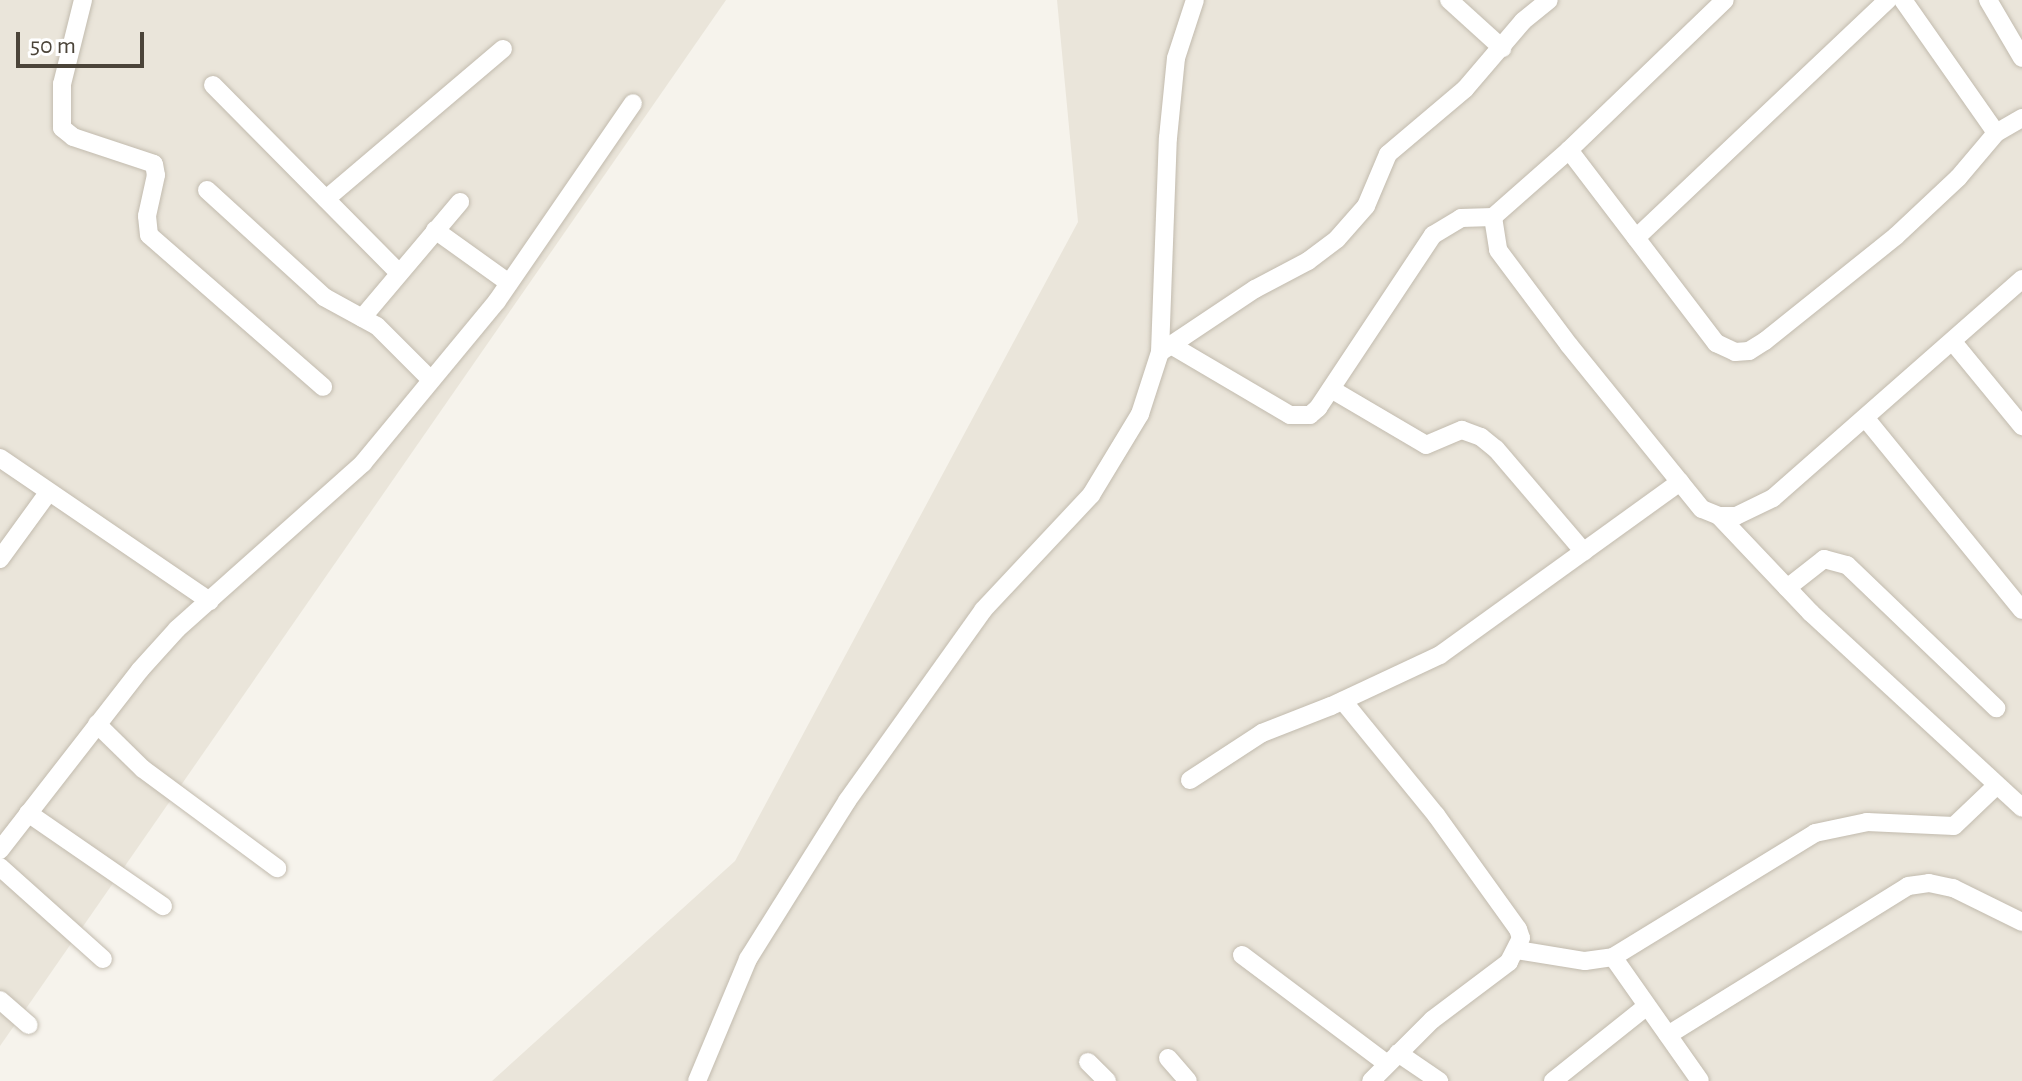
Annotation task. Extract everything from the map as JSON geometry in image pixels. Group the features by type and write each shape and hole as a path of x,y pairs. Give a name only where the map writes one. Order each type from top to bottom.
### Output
{"street":[{"path":"83,0 62,84 62,128 73,137 154,164 156,175 147,216 149,235 323,387"},
{"path":"697,1081 748,959 808,862 983,610 1091,495 1140,414 1166,349 1166,163 1173,79 1181,39 1195,0"},
{"path":"1449,0 1502,48"},
{"path":"1166,349 1255,289 1308,261 1337,239 1366,206 1388,154 1465,89 1523,21 1549,0"},
{"path":"1166,349 1300,418 1318,408 1433,235 1461,218 1493,217 1569,150 1725,0"},
{"path":"1636,238 1888,0"},
{"path":"1903,0 1996,133"},
{"path":"1988,0 2022,58"},
{"path":"326,199 503,49"},
{"path":"213,85 399,273"},
{"path":"0,850 140,670 210,601 363,463 509,283 633,103"},
{"path":"1569,150 1716,343 1735,352 1749,351 1896,236 1958,178 1996,133 2022,118"},
{"path":"207,190 324,297 377,326 431,380"},
{"path":"362,318 460,202"},
{"path":"1493,217 1498,250 1569,345 1702,509 1719,516 1736,516 1773,498 1867,420 2022,279"},
{"path":"435,230 509,283"},
{"path":"1953,342 2021,422"},
{"path":"1331,389 1426,445 1462,430 1481,437 1496,449 1584,552"},
{"path":"1867,420 2022,610"},
{"path":"0,458 210,601"},
{"path":"1190,780 1244,742 1343,701 1440,655 1680,482"},
{"path":"0,559 48,493"},
{"path":"1719,516 1787,588 2022,808"},
{"path":"1787,588 1824,559 1847,565 1996,708"},
{"path":"1343,701 1429,805 1518,929 1521,938 1509,962 1432,1020 1371,1081"},
{"path":"97,724 143,769 277,868"},
{"path":"1517,950 1585,961 1613,957 1815,833 1867,822 1954,826 1997,785"},
{"path":"28,813 163,906"},
{"path":"0,867 103,959"},
{"path":"1668,1035 1908,886 1929,883 1953,888 2022,922"},
{"path":"1242,955 1393,1059 1439,1081"},
{"path":"1613,957 1700,1081"},
{"path":"0,1000 29,1025"},
{"path":"1553,1081 1647,1006"},
{"path":"1168,1058 1188,1081"},
{"path":"1088,1062 1107,1081"}],"shaded area":[{"path":"0,0 726,0 0,1046"},
{"path":"1057,0 2022,0 2022,1081 492,1081 735,861 1078,222"}]}
